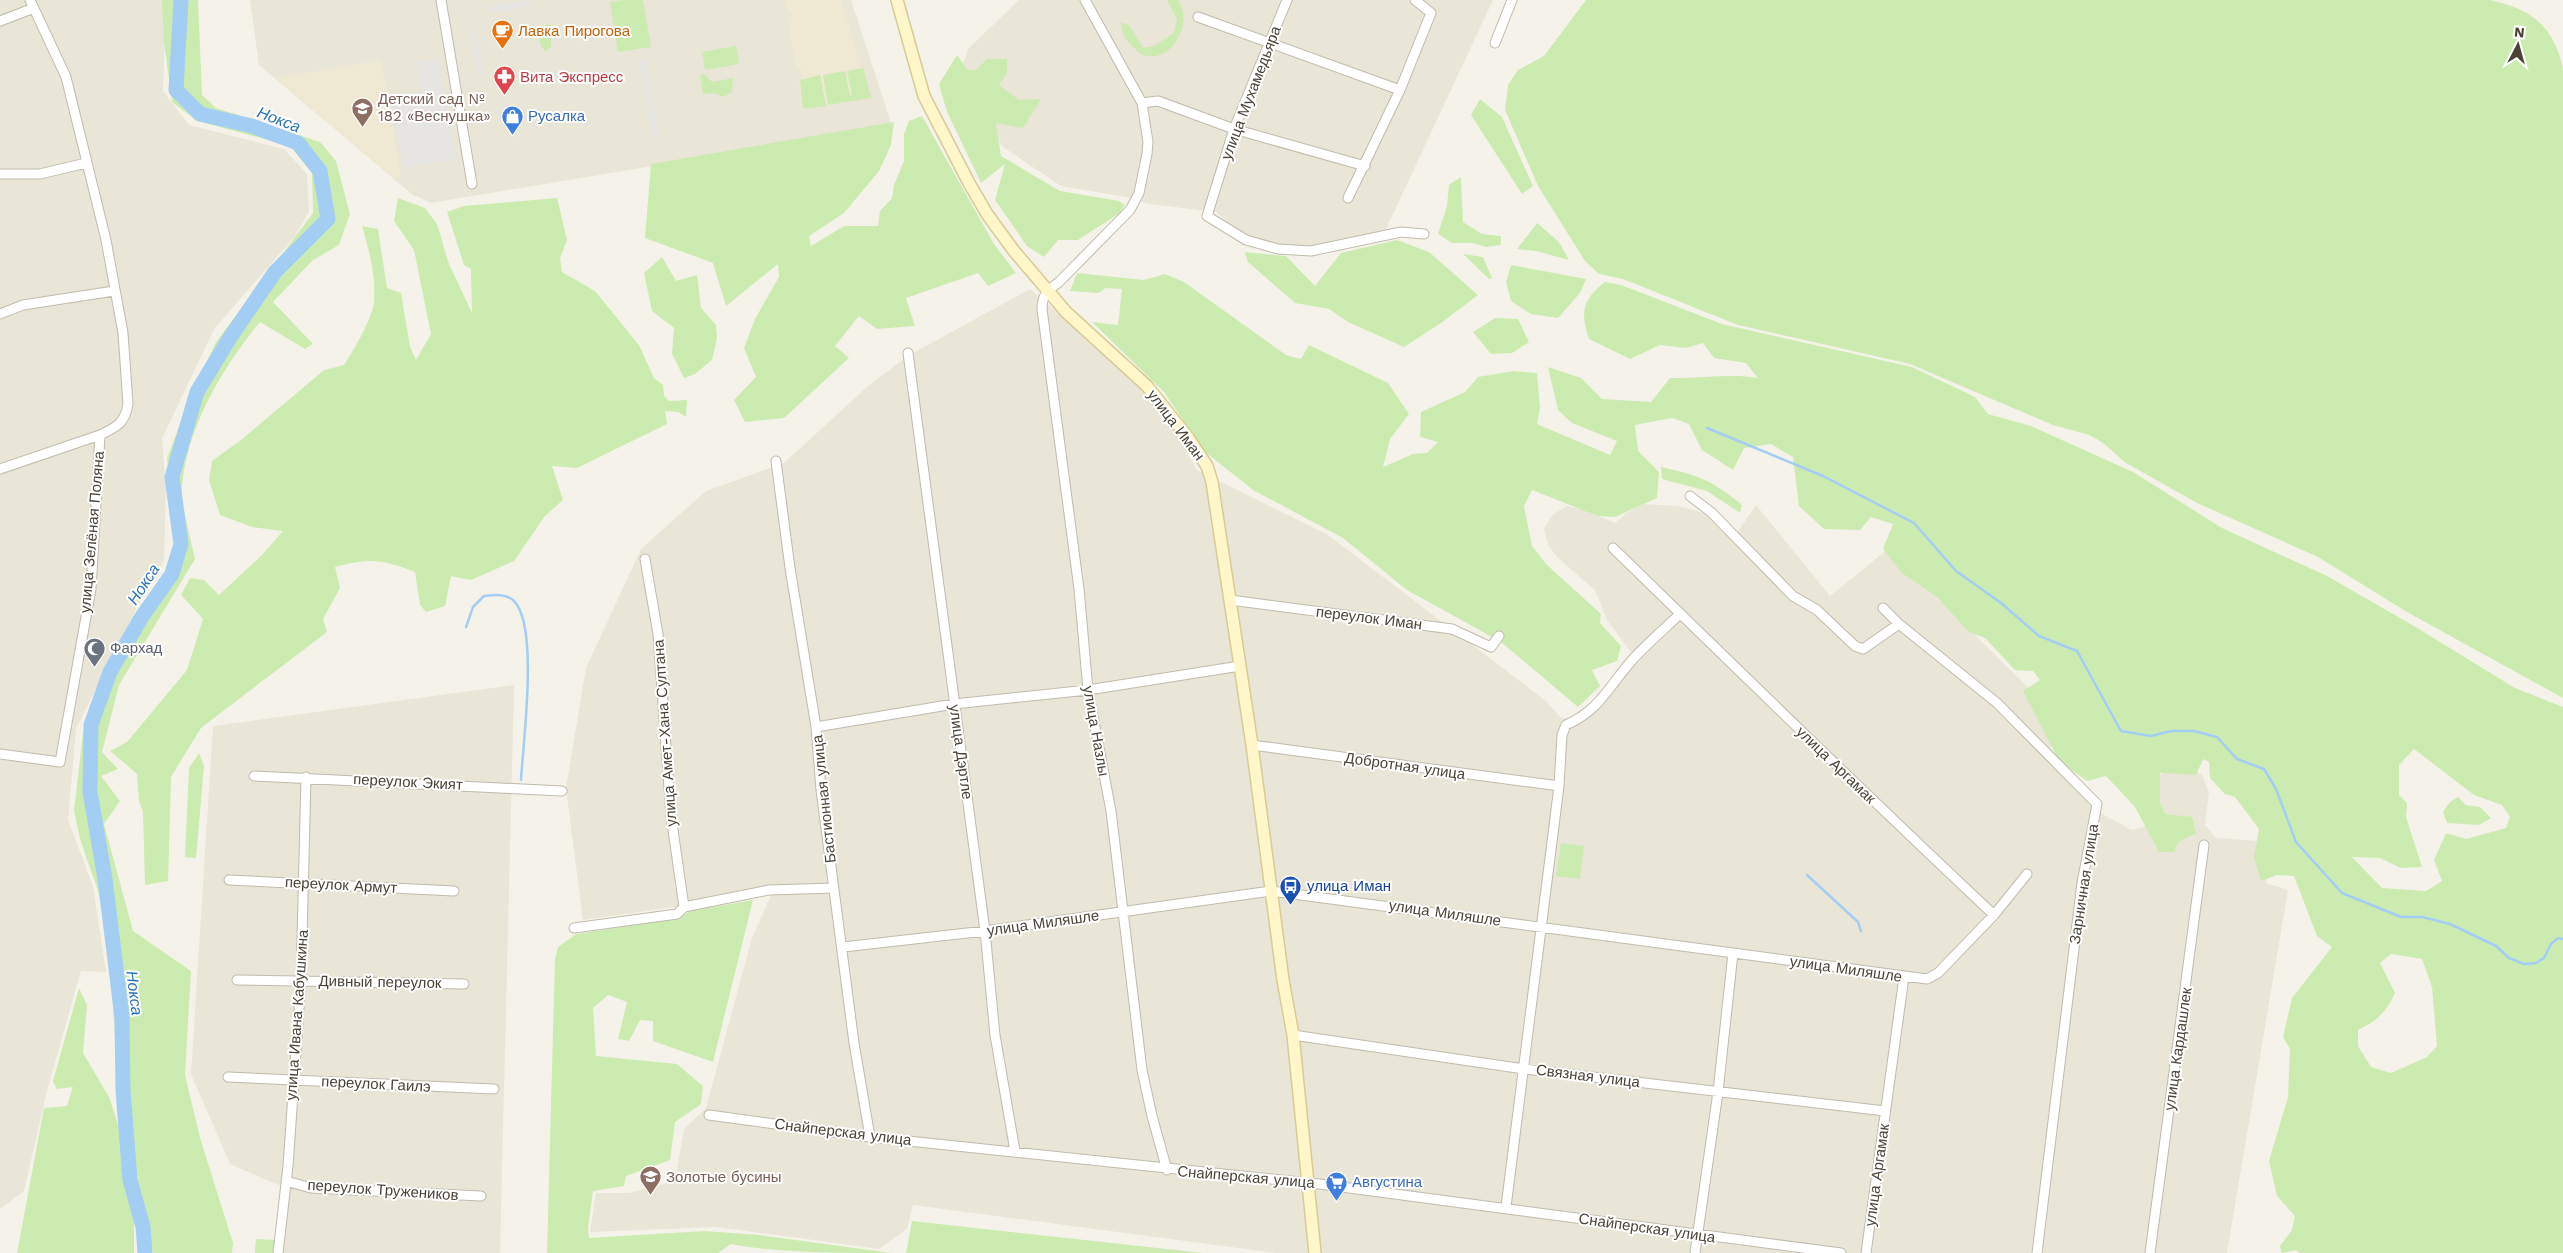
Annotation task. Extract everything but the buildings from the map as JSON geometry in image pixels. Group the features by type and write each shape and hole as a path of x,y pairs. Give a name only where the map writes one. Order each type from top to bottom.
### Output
{"street":[{"path":"441,0 472,184"},
{"name":"улица Иман","path":"898,0 924,96 950,149 987,214 1066,312 1147,386 1206,466 1214,490 1292,1035 1315,1253"},
{"path":"1047,290 1058,283 1130,210 1140,193 1148,142 1142,103 1085,0"},
{"name":"улица Мухамедьяра","path":"1287,0 1234,129 1207,216 1246,240 1278,249 1311,251 1401,232 1424,234"},
{"path":"1348,198 1400,90 1431,13 1415,0"},
{"path":"1495,43 1512,0"},
{"path":"0,21 32,4"},
{"name":"улица Зелёная Поляна","path":"0,754 60,762 91,589 100,435 121,425 126,416 128,404 124,333 114,291 106,240 66,77 32,4"},
{"path":"1198,17 1400,90"},
{"path":"1142,103 1158,101 1234,129 1365,166"},
{"path":"0,174 40,174 86,163"},
{"name":"улица Назлы","path":"1047,290 1042,300 1046,348 1079,589 1088,690 1111,810 1142,1070 1167,1170"},
{"path":"0,314 23,305 114,291"},
{"name":"улица Дэртле","path":"908,353 985,931 995,1035 1016,1151"},
{"path":"0,469 100,435"},
{"name":"Бастионная улица","path":"776,461 790,568 816,727 821,790 843,947 854,1043 870,1137"},
{"path":"1690,496 1711,512 1792,596 1817,610 1855,646 1863,649 1899,624"},
{"name":"улица Аргамак","path":"1613,548 1847,777 1994,914"},
{"name":"улица Амет-Хана Султана","path":"645,559 658,634 671,816 684,906"},
{"name":"переулок Иман","path":"1230,600 1452,628 1491,647 1499,636"},
{"name":"Зарничная улица","path":"1883,608 1899,624 1997,703 2097,804 2082,883 2037,1253"},
{"path":"1506,1208 1542,927 1562,735 1566,725 1594,709 1633,660 1680,614"},
{"path":"816,727 954,704 1088,690 1240,666"},
{"name":"Добротная улица","path":"1252,745 1558,786"},
{"name":"переулок Экият","path":"254,776 306,777 562,791"},
{"name":"улица Ивана Кабушкина","path":"278,1253 286,1181 301,980 305,883 306,777"},
{"name":"улица Кардашлек","path":"2150,1253 2204,845"},
{"path":"1994,914 2027,874"},
{"name":"переулок Армут","path":"229,880 454,891"},
{"path":"574,928 677,914 684,906 769,890 834,888"},
{"name":"улица Миляшле","path":"843,947 985,931 1271,891 1927,979 1938,973 1994,914"},
{"path":"1695,1253 1718,1092 1733,953"},
{"name":"улица Аргамак","path":"1866,1253 1904,977"},
{"name":"Дивный переулок","path":"236,980 464,984"},
{"name":"Связная улица","path":"1292,1035 1524,1069 1885,1112"},
{"name":"переулок Гаилэ","path":"228,1078 494,1089"},
{"name":"Снайперская улица","path":"709,1115 870,1137 1016,1151 1167,1170 1307,1182 1841,1253"},
{"name":"переулок Тружеников","path":"286,1181 311,1188 481,1196"}],"shaded area":[{"path":"0,0 166,0 163,91 189,125 284,149 307,174 309,212 295,236 214,329 162,439 166,491 164,560 156,577 141,599 76,729 68,820 93,886 106,972 81,971 47,1091 24,1191 0,1209"},
{"path":"250,0 851,0 892,126 431,203 413,195 259,65"},
{"path":"530,0 531,6 491,13 490,6"},
{"path":"785,0 841,0 871,98 803,109 799,83 802,78 801,70 796,68 788,20 793,16 792,12 786,8"},
{"path":"1019,0 1493,0 1385,231 1312,247 1278,246 1252,238 1235,229 1216,212 1149,204 1127,197 1061,186 1003,147 959,77 968,49"},
{"path":"476,30 484,76 478,77 470,31"},
{"path":"438,59 455,160 403,168 391,96 421,91 416,62"},
{"path":"646,59 659,137 652,138 639,60"},
{"name":"Детский сад № 182 «Веснушка»","path":"381,60 401,176 396,181 275,78"},
{"path":"1030,289 1125,371 1171,424 1197,470 1328,535 1546,701 1560,717 1580,723 1638,662 1607,620 1595,590 1558,558 1548,545 1544,529 1553,514 1568,506 1584,510 1615,523 1628,512 1644,504 1678,506 1711,515 1733,539 1756,505 1830,596 1888,549 2056,715 2057,733 2050,748 2095,799 2102,814 2132,830 2149,826 2155,778 2169,769 2187,769 2202,775 2209,792 2205,825 2216,838 2259,841 2266,883 2288,890 2227,1253 1276,1253 913,1205 907,1229 879,1249 717,1227 590,1232 596,1193 629,1193 675,1181 684,1129 706,1108 752,938 772,893 583,920 566,788 586,668 641,549 706,491 784,463 868,386 908,356"},
{"path":"514,685 500,1253 283,1253 290,1190 230,1164 191,1074 213,726"}],"green space":[{"path":"162,0 198,0 202,95 216,108 320,142 336,161 350,214 339,245 313,260 273,302 313,344 305,349 260,322 232,359 209,399 191,442 182,487 185,513 195,559 119,685 102,752 118,769 101,776 120,801 104,824 133,931 191,971 185,1075 200,1138 233,1243 232,1253 153,1253 118,1085 109,948 98,891 80,839 74,811 83,733 107,671 140,614 167,574 176,544 167,458 192,393 216,342 313,213 312,173 290,146 197,121 172,102 164,42"},
{"path":"643,0 651,47 618,52 610,2"},
{"path":"1167,0 1178,0 1182,9 1182,29 1178,39 1163,53 1154,56 1139,53 1125,38 1121,22 1129,25 1143,48 1154,46 1174,33 1177,19"},
{"path":"1586,0 2490,0 2517,8 2538,21 2553,40 2563,68 2563,698 2407,612 2318,557 2197,503 2126,463 2102,442 2089,435 2053,425 1910,364 1738,325 1623,279 1599,274 1585,261 1538,186 1505,110 1508,85 1518,70 1544,56"},
{"path":"551,24 551,46 546,52 541,46 537,27"},
{"path":"736,46 739,64 705,70 702,52"},
{"path":"957,55 968,70 976,70 987,59 1007,59 1007,73 999,85 1019,100 1041,99 1023,128 996,123 1001,156 1060,191 1119,201 1125,205 1120,213 1078,240 1058,240 1044,257 1027,246 995,200 1005,164 981,183 947,112 939,84"},
{"path":"863,68 871,98 828,105 823,75 845,71 850,95 852,95 847,71"},
{"path":"703,73 712,82 733,78 732,92 723,97 713,93 703,94 700,76"},
{"path":"820,75 826,106 803,109 800,80"},
{"path":"1480,99 1502,117 1533,186 1522,194 1471,115"},
{"path":"922,116 994,244 1016,273 988,286 978,273 906,298 915,326 877,329 859,316 835,346 849,358 784,418 745,422 734,400 756,377 744,348 755,319 779,277 778,264 726,306 713,263 645,238 651,164 894,122 891,145 879,171 844,213 809,236 811,246 844,226 878,226 880,211 892,198 894,185 904,161 904,134 909,121"},
{"path":"1461,177 1463,222 1482,234 1501,236 1501,245 1486,247 1472,243 1452,243 1438,234 1447,206 1449,185"},
{"path":"398,198 425,208 437,224 449,264 472,313 471,269 464,265 447,212 464,206 557,198 567,240 560,258 562,272 595,291 639,345 654,378 663,385 664,396 669,401 687,400 686,417 678,412 665,411 667,424 577,468 552,466 563,500 545,516 514,561 471,580 451,576 445,606 426,612 420,605 415,572 375,561 358,562 335,567 340,588 323,619 327,632 201,728 171,777 168,881 145,885 143,812 139,801 137,774 110,751 127,742 187,670 203,619 181,595 190,578 204,580 219,595 262,555 283,531 252,527 220,515 209,480 212,461 241,440 324,370 344,365 348,359 366,325 374,302 373,273 362,226 378,229 387,288 401,293 410,347 416,360 431,334 414,250 394,221"},
{"path":"1537,223 1559,242 1569,260 1536,251 1517,249"},
{"path":"1397,240 1429,252 1478,295 1441,323 1404,347 1348,322 1329,309 1295,303 1248,262 1245,252 1286,256 1315,286 1341,253"},
{"path":"1463,254 1483,257 1492,278 1489,279"},
{"path":"662,257 676,281 697,275 701,308 716,325 717,338 712,360 695,374 684,378 672,354 674,328 652,311 644,273"},
{"path":"1511,265 1586,279 1580,293 1558,318 1531,314 1511,301 1506,282"},
{"path":"1077,273 1144,280 1165,274 1184,282 1286,355 1301,359 1309,345 1388,383 1409,414 1390,439 1383,467 1413,454 1427,453 1438,442 1420,437 1421,412 1465,392 1478,377 1513,371 1537,373 1540,408 1537,424 1610,455 1617,441 1572,423 1558,410 1548,367 1581,378 1602,399 1651,402 1670,378 1736,376 1758,378 1746,363 1714,358 1703,343 1686,348 1660,345 1630,359 1589,339 1584,321 1587,301 1605,282 1621,285 1722,324 1912,367 1975,397 1988,414 2031,426 2133,472 2222,528 2327,576 2414,626 2515,688 2563,707 2563,1253 2300,1253 2296,1250 2282,1253 2280,1246 2292,1230 2295,1216 2277,1196 2269,1161 2288,1097 2290,1049 2283,1037 2292,998 2332,947 2317,936 2294,876 2277,875 2261,881 2254,857 2259,829 2235,797 2225,794 2210,778 2209,762 2203,759 2196,775 2160,773 2160,803 2165,814 2192,817 2196,833 2178,842 2174,852 2159,852 2135,807 2106,776 2087,781 2059,761 2023,691 2040,680 2033,671 2015,670 1985,638 1969,632 1937,597 1902,573 1883,549 1893,524 1871,517 1860,530 1824,529 1799,506 1793,457 1771,444 1744,448 1733,470 1702,450 1689,424 1672,418 1635,425 1638,451 1659,472 1657,498 1615,517 1598,516 1532,490 1524,506 1532,546 1547,565 1601,614 1600,623 1621,646 1617,661 1592,670 1600,686 1578,707 1501,642 1407,590 1343,538 1253,490 1204,451 1164,392 1092,322 1118,325 1122,289 1105,288 1099,293 1070,291","holes":["2414,749 2474,795 2502,805 2510,817 2506,828 2466,839 2446,833 2434,860 2442,881 2426,891 2382,888 2352,857 2380,858 2401,868 2422,867 2406,817 2407,803 2399,795 2399,765","2391,954 2422,959 2432,987 2437,1046 2427,1057 2391,1073 2371,1067 2358,1046 2358,1030 2380,1015 2395,993 2380,963"]},
{"path":"1495,318 1518,319 1529,342 1512,353 1491,354 1473,332"},
{"path":"1661,467 1695,476 1713,484 1742,505 1740,513 1707,491 1662,479"},
{"path":"199,753 204,766 196,858 185,857 189,768"},
{"path":"2458,797 2466,805 2480,807 2491,818 2479,825 2447,823 2443,812 2450,802"},
{"path":"1561,843 1584,846 1580,879 1556,876"},
{"path":"753,900 713,1062 653,1041 653,1021 640,1020 629,1041 618,1039 627,1002 608,995 593,1008 596,1056 677,1064 703,1086 701,1104 675,1122 670,1160 626,1176 624,1186 593,1191 588,1228 589,1238 705,1231 759,1235 892,1253 789,1251 731,1244 718,1253 547,1253 555,959 558,947 576,934 680,918 690,911"},
{"path":"79,988 87,1005 83,1053 109,1097 129,1158 134,1193 134,1253 17,1253 44,1108 67,1106 73,1087 57,1089 53,1081"},
{"path":"912,1221 1203,1253 906,1253"},
{"path":"256,1239 275,1240 273,1253 255,1253"}],"waterway":[{"name":"Нокса","path":"145,1253 143,1227 130,1180 123,1090 122,1017 105,879 90,792 91,725 110,672 141,618 172,574 181,544 172,477 197,392 231,336 275,272 328,219 320,171 298,143 252,126 200,114 176,90 181,0"},
{"path":"1707,428 1823,476 1914,523 1956,571 2001,603 2039,636 2077,651 2121,731 2151,736 2171,731 2194,731 2217,737 2237,759 2264,769 2276,789 2296,842 2342,893 2401,917 2422,917 2450,924 2496,946 2509,958 2524,964 2536,963 2544,958 2551,944 2558,938 2563,939"},
{"path":"466,627 473,607 484,596 500,595 511,598 522,614 526,634 528,686 521,780"},
{"path":"1807,875 1858,922 1861,931"}],"place":[{"name":"Лавка Пирогова","path":"502,50"},
{"name":"Вита Экспресс","path":"504,96"},
{"name":"Детский сад № 182 «Веснушка»","path":"362,127"},
{"name":"Русалка","path":"512,135"},
{"name":"Фархад","path":"94,667"},
{"name":"улица Иман","path":"1291,905"},
{"name":"Золотые бусины","path":"650,1196"},
{"name":"Августина","path":"1336,1201"}]}
